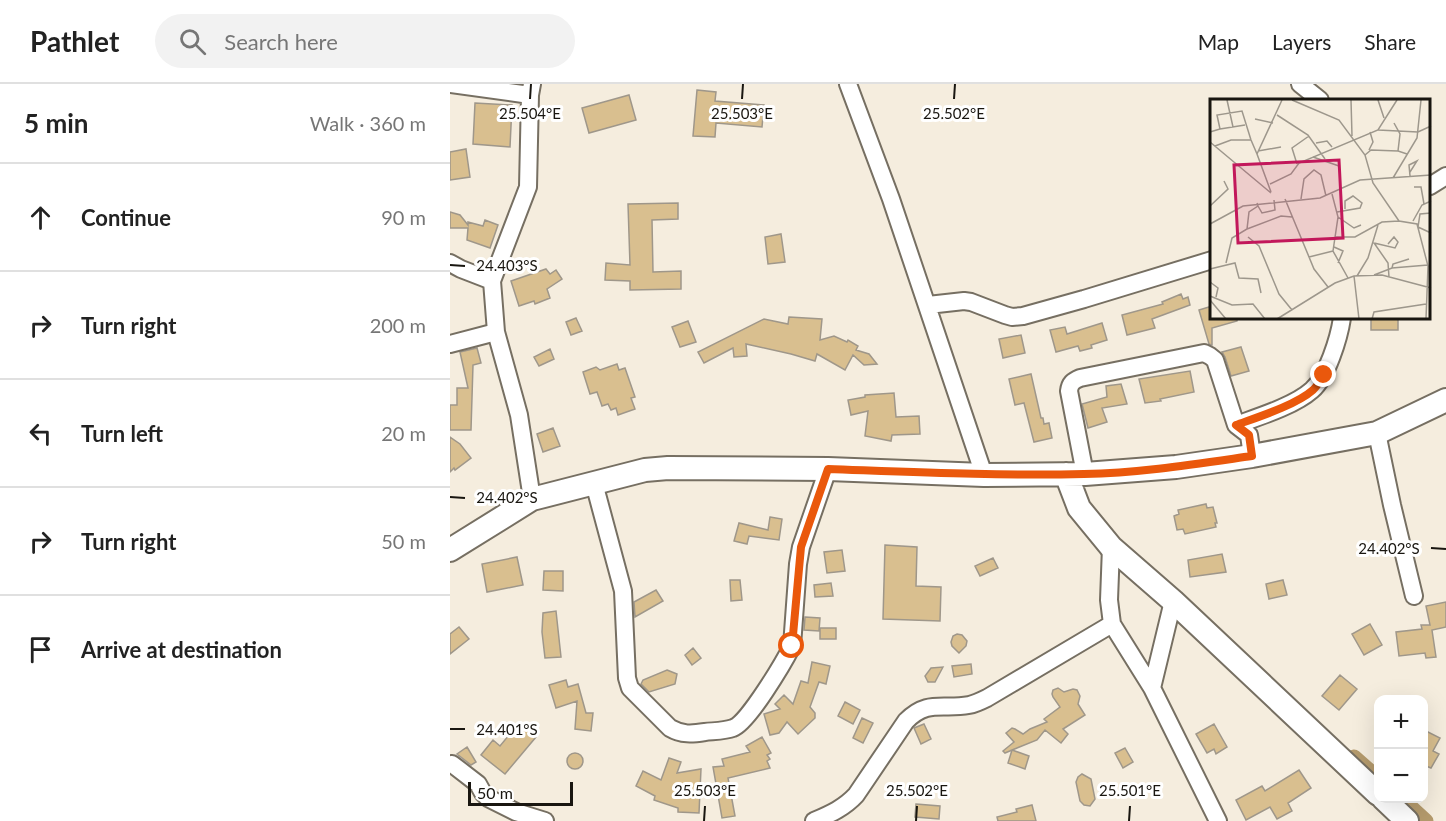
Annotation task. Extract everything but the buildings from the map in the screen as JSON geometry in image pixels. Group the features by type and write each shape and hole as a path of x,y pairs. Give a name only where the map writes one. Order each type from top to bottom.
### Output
{"street":[{"path":"450,84 531,90 528,187 492,281 496,333 519,415 532,499"},
{"path":"848,84 928,305 984,475"},
{"path":"1300,84 1319,99"},
{"path":"1431,185 1446,176"},
{"path":"928,305 964,301 1012,317 1023,316 1210,261"},
{"path":"450,263 492,281"},
{"path":"1236,425 1278,409 1313,390 1324,375 1342,320"},
{"path":"450,344 496,333"},
{"path":"1252,456 1249,435 1236,425 1215,360 1204,353 1080,378 1074,380 1070,385 1079,508 1111,547 1173,601 1374,790"},
{"path":"450,550 532,499 645,470 668,468 828,469 984,475 1076,474 1176,467 1252,456 1377,433 1446,400"},
{"path":"1377,433 1414,596"},
{"path":"594,483 622,591 627,678 630,688 670,728 689,735 734,728 742,723 787,656 792,646 801,547 828,469"},
{"path":"1111,547 1109,600 1112,624 1152,688 1218,821"},
{"path":"1152,688 1173,601"},
{"path":"814,821 847,804 856,795 906,721 914,713 935,706 972,705 1112,624"},
{"path":"452,765 478,784 483,793 496,803 545,821"},
{"path":"1388,803 1407,821"},
{"path":"847,804 851,821"}],"waterway":[{"path":"1354,757 1374,774"},
{"path":"1406,803 1426,821"}],"route":[{"path":"792,646 801,547 828,469 984,475 1085,474 1176,467 1252,456 1249,435 1236,425 1278,409 1306,395 1313,390 1324,375"}]}
